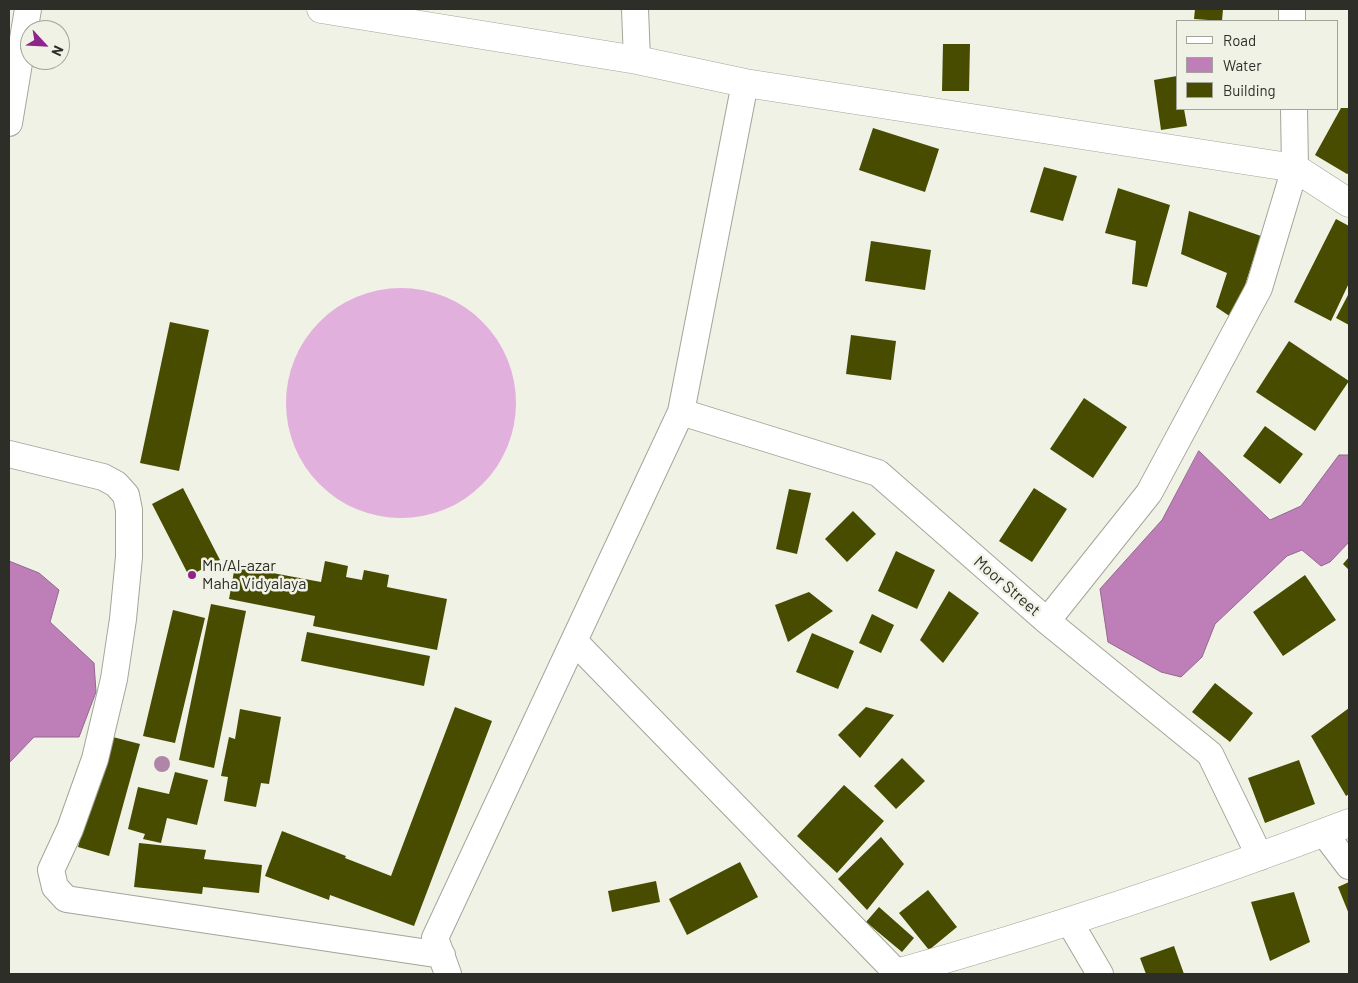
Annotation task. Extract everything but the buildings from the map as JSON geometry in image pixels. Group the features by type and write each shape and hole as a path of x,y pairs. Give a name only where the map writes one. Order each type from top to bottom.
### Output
{"street":[{"path":"9,123 28,9"},
{"path":"321,9 637,60 745,82 1295,168 1349,203"},
{"path":"635,9 637,60"},
{"path":"445,965 435,938 681,412 745,82"},
{"path":"1048,621 1149,493 1259,288 1295,168 1294,110"},
{"name":"Moor Street","path":"681,412 878,473 1048,621 1210,754 1260,857"},
{"path":"9,454 103,477 116,484 126,494 129,510 128,566 123,619 114,678 95,759 70,829 51,870 55,887 66,899 445,965"},
{"path":"574,641 895,974 1069,921 1260,857 1349,823"},
{"path":"1324,833 1349,866"},
{"path":"1069,921 1100,974"}],"shaded area":[{"path":"401,288 434,293 445,297 474,314 490,330 502,349 511,370 516,403 511,436 507,447 490,476 474,492 455,504 434,513 401,518 368,513 357,509 328,492 312,476 300,457 291,436 286,403 291,370 295,359 312,330 328,314 347,302 368,293"}],"water":[{"path":"1199,451 1270,520 1301,506 1339,455 1349,455 1349,542 1330,562 1321,566 1302,550 1287,556 1215,624 1202,657 1181,677 1161,672 1108,642 1100,589 1162,520"},
{"path":"9,561 39,573 59,590 50,622 94,663 96,692 79,737 34,737 9,763"}],"place":[{"name":"Mn/Al-azar Maha Vidyalaya","path":"192,575"}]}
